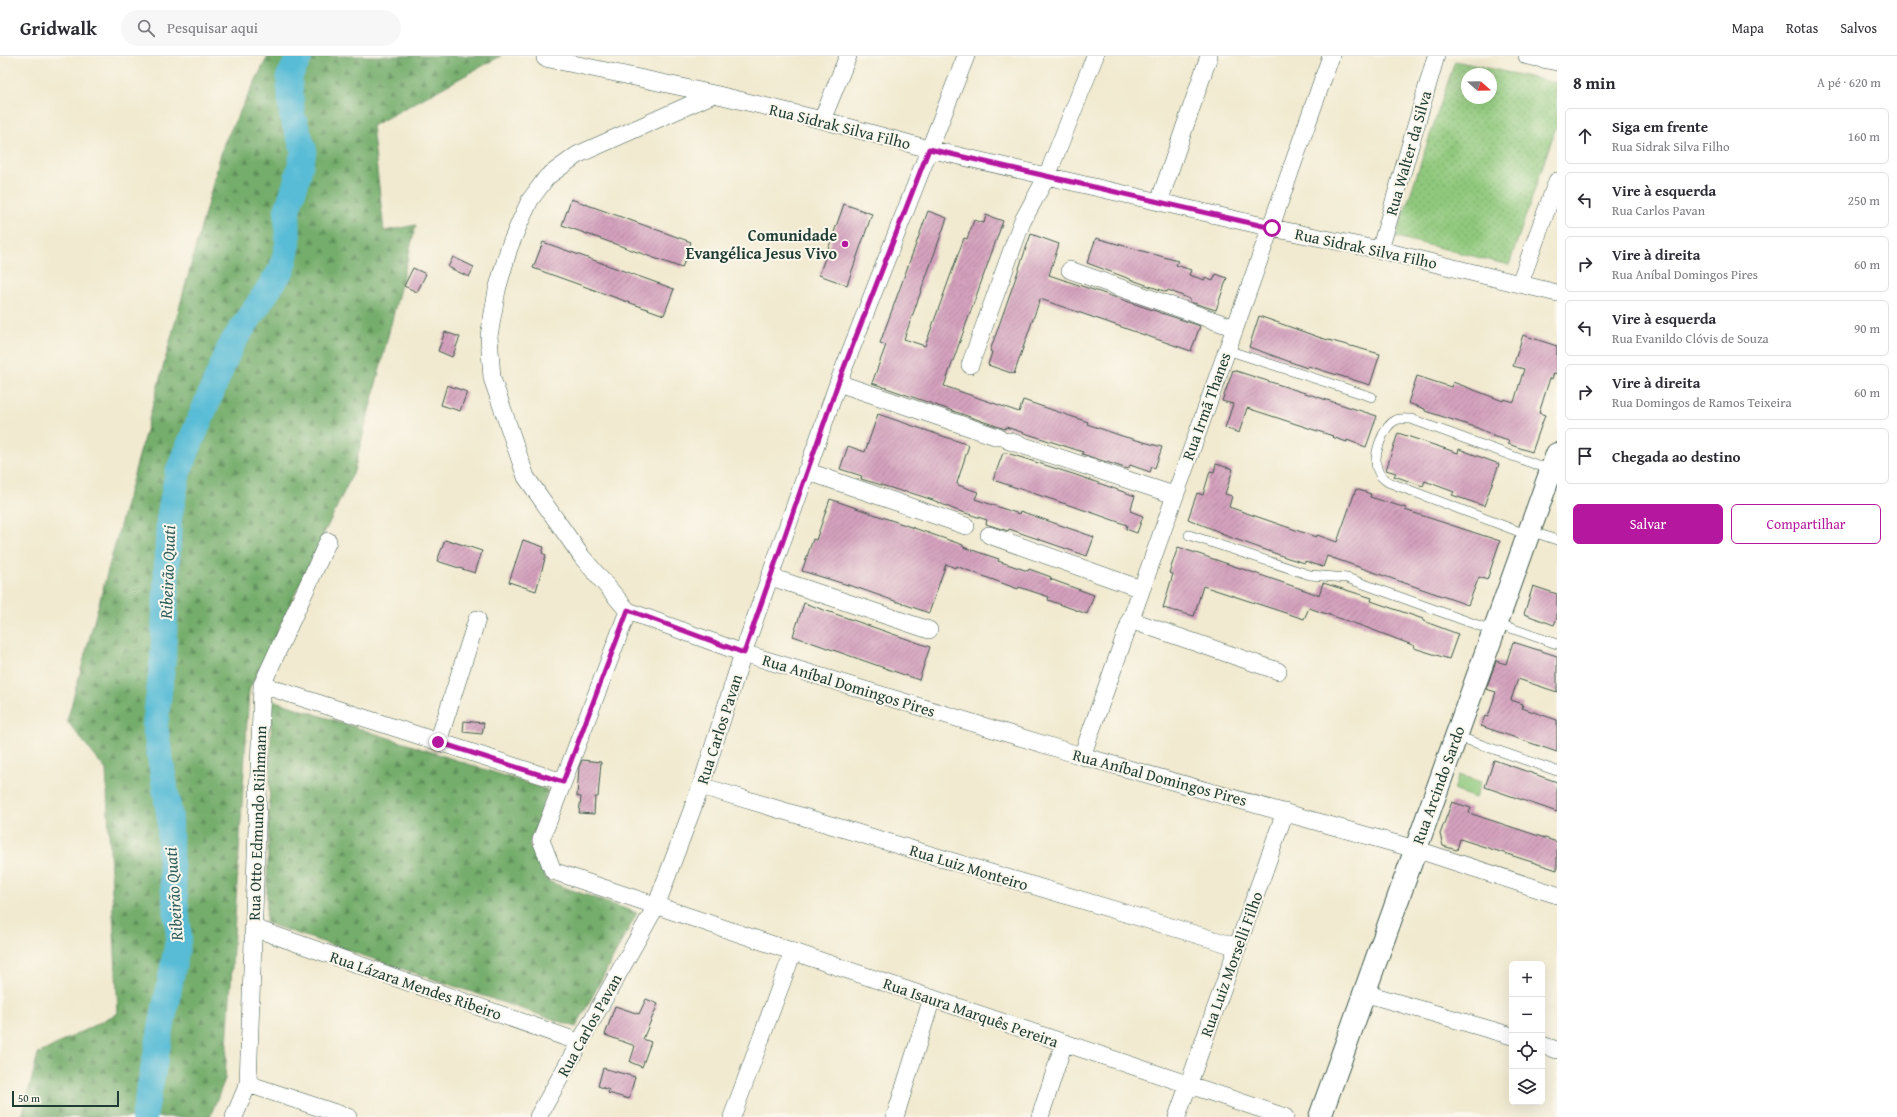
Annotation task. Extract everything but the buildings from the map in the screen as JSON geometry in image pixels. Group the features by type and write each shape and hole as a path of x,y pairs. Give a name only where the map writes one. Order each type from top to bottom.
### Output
{"street":[{"path":"822,120 848,56"},
{"name":"Rua Carlos Pavan","path":"538,1117 656,906 701,786 744,653 806,471 838,383 966,56"},
{"path":"970,366 1022,222 1047,176 1096,56"},
{"path":"1159,202 1210,56"},
{"name":"Rua Irmã Thanes","path":"1082,756 1140,589 1272,228 1331,56"},
{"name":"Rua Walter da Silva","path":"1380,250 1436,56"},
{"path":"1526,56 1557,62"},
{"name":"Rua Sidrak Silva Filho","path":"545,57 714,94 822,120 929,149 1272,228 1380,250 1557,293"},
{"name":"Rua Aníbal Domingos Pires","path":"714,94 577,155 547,177 530,200 509,248 497,290 489,336 492,378 526,477 582,557 628,610 744,653 1082,756 1415,849 1557,895"},
{"path":"1520,283 1557,181"},
{"path":"1070,270 1235,328"},
{"path":"838,383 1174,495"},
{"name":"Rua Arcindo Sardo","path":"1320,1117 1554,462"},
{"path":"806,471 966,526"},
{"path":"989,535 1140,589"},
{"name":"Rua Otto Edmundo Riihmann","path":"234,1117 248,1084 262,685 328,542"},
{"path":"771,577 929,630"},
{"path":"262,685 563,782 628,610"},
{"path":"438,742 477,619"},
{"path":"1130,620 1278,671"},
{"name":"Rua Isaura Marquês Pereira","path":"563,782 541,840 553,871 1285,1117"},
{"name":"Rua Luiz Monteiro","path":"701,786 1238,947"},
{"name":"Rua Luiz Morselli Filho","path":"1177,1117 1285,812"},
{"name":"Rua Lázara Mendes Ribeiro","path":"254,928 579,1042"},
{"path":"732,1117 793,952"},
{"path":"1364,992 1509,1035"},
{"path":"895,1117 932,998"},
{"path":"1040,1117 1064,1043"},
{"path":"1545,1046 1557,1050"},
{"path":"248,1084 348,1117"}],"lane":[{"path":"1227,350 1372,397"},
{"path":"1554,462 1411,419 1396,420 1389,425 1383,435 1377,452 1377,468 1381,478 1388,482 1529,533 1557,540"},
{"path":"1189,535 1310,575 1347,578 1495,627 1557,644"},
{"path":"1456,736 1557,771"}],"green space":[{"path":"268,56 501,56 372,126 384,231 416,225 354,471 249,690 225,1079 210,1117 22,1117 38,1054 118,1013 106,770 67,721 224,143"},
{"path":"1455,61 1487,68 1461,68 1461,104 1497,104 1497,70 1557,83 1557,124 1509,265 1396,237"},
{"path":"272,700 548,790 529,845 547,881 637,913 576,1027 266,923"},
{"path":"1459,775 1481,782 1475,798 1454,790"}],"waterway":[{"name":"Ribeirão Quati","path":"144,1117 179,936 170,855 170,819 155,726 163,658 169,519 178,472 231,345 282,269 288,244 287,210 296,183 304,150 292,115 289,77 300,56"}],"place":[{"name":"Comunidade Evangélica Jesus Vivo","path":"845,244"}],"route":[{"path":"438,742 563,782 628,610 744,653 806,471 838,383 929,149 1272,228"}]}
